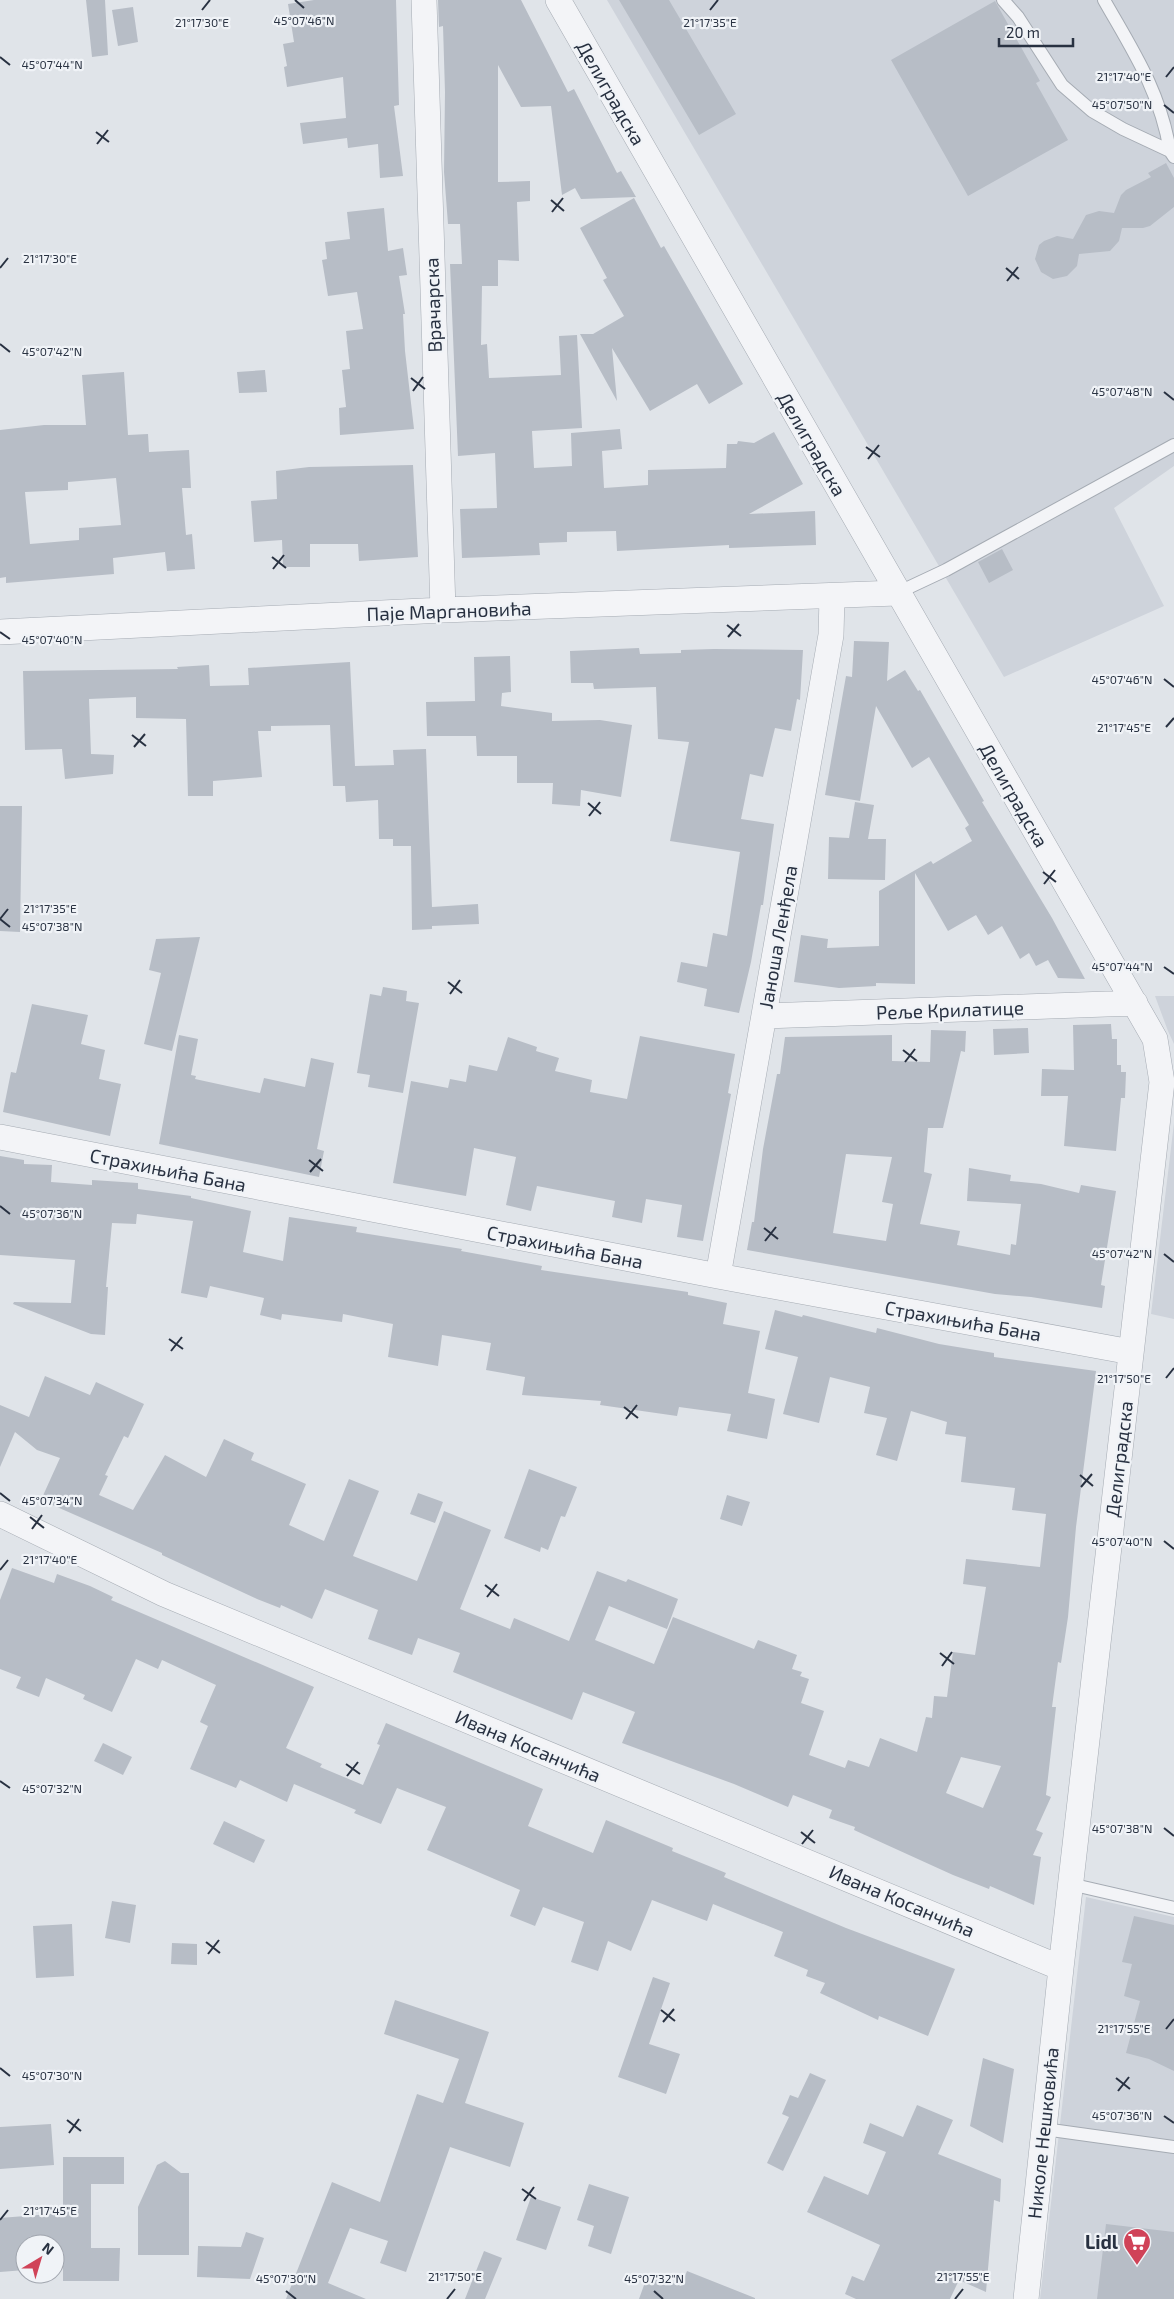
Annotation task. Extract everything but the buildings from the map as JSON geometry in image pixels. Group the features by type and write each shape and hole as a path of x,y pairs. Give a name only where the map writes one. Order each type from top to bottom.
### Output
{"street":[{"name":"Врачарска","path":"424,0 443,610"},
{"name":"Делиградска","path":"558,0 897,593 1155,1039 1162,1082 1061,1968"},
{"name":"Паје Маргановића","path":"0,632 443,610 832,597 897,593"},
{"name":"Јаноша Ленђела","path":"718,1276 831,635 832,597"},
{"name":"Реље Крилатице","path":"764,1016 1135,1003"},
{"name":"Страхињића Бана","path":"0,1137 718,1276 1131,1352"},
{"name":"Ивана Косанчића","path":"0,1514 164,1594 1061,1968"},
{"name":"Николе Нешковића","path":"1026,2299 1061,1968"}],"lane":[{"path":"1003,0 1018,17 1062,85 1092,111 1172,154"},
{"path":"1104,0 1147,75 1165,121 1172,154"},
{"path":"897,593 946,570 1174,445"},
{"path":"1070,1884 1174,1908"},
{"path":"1044,2129 1174,2147"}],"shaded area":[{"path":"607,0 1174,0 1174,466 1114,508 1164,606 1004,677"},
{"path":"1155,996 1174,996 1174,1044 1168,1031"},
{"path":"1174,1123 1174,1319 1151,1314"},
{"path":"1086,1897 1174,1917 1174,2299 1040,2299"}],"place":[{"name":"Lidl","path":"1137,2266"}]}
